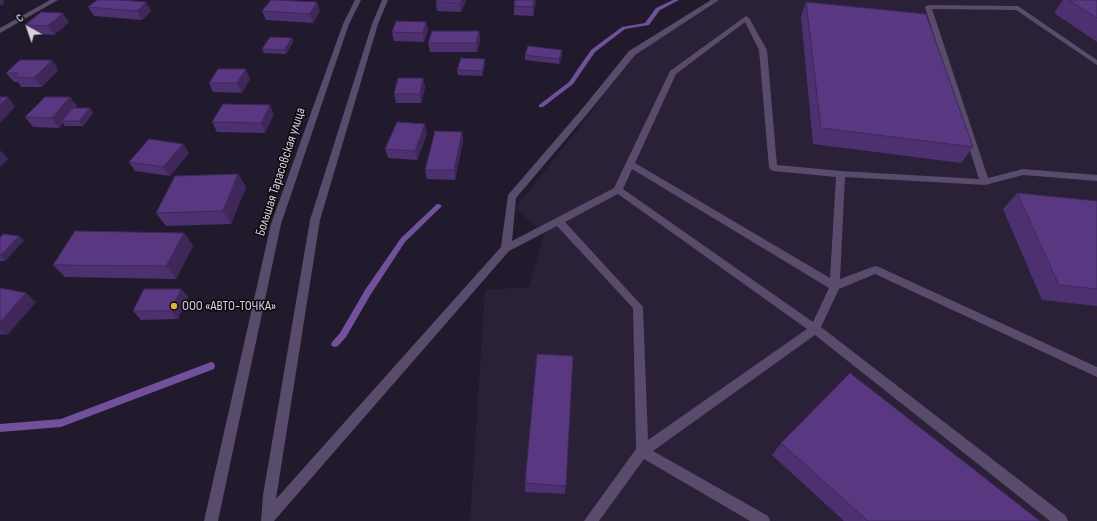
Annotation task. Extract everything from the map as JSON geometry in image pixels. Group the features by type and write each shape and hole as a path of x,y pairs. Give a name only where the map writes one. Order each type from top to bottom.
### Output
{"street":[{"path":"0,32 24,16 55,0"},
{"name":"Большая Тарасовская улица","path":"211,521 276,224 346,24 358,0"},
{"path":"267,519 316,220 375,24 385,0"},
{"path":"506,248 511,197 585,112 632,53 716,0"},
{"path":"985,182 928,8 1018,8 1097,62"},
{"path":"267,519 506,248 618,190 673,73 746,18 763,50 773,168 840,174 985,182 1023,172 1097,178"},
{"path":"631,164 834,286"},
{"path":"591,521 642,451 814,329 834,286 840,174"},
{"path":"618,190 814,329 1061,521"},
{"path":"558,221 638,307 642,451"},
{"path":"834,286 875,270 1097,372"},
{"path":"642,451 764,521"}],"shaded area":[{"path":"716,0 1097,0 1097,521 470,521 485,290 529,287 544,234 515,208 577,131 633,54"}],"building":[{"path":"97,0 146,2 137,11 88,7"},
{"path":"271,0 317,2 310,14 262,11"},
{"path":"437,0 462,0 460,3 436,2"},
{"path":"515,0 534,0 533,7 514,6"},
{"path":"1069,0 1097,0 1097,18"},
{"path":"806,2 926,14 973,147 821,128"},
{"path":"41,12 63,13 48,26 25,25"},
{"path":"396,21 426,22 423,33 392,32"},
{"path":"432,31 479,31 476,43 428,43"},
{"path":"270,37 292,38 284,50 262,49"},
{"path":"528,46 562,50 559,59 525,55"},
{"path":"461,58 485,59 482,71 457,70"},
{"path":"20,60 52,60 34,78 14,77 18,73 6,73"},
{"path":"218,69 246,69 237,83 209,83"},
{"path":"398,78 423,78 420,94 394,94"},
{"path":"0,97 8,97 0,105"},
{"path":"45,97 70,97 52,118 25,117"},
{"path":"223,104 270,105 261,123 212,122"},
{"path":"73,108 90,108 79,121 62,121"},
{"path":"397,122 425,124 415,151 385,149"},
{"path":"435,131 462,132 454,170 425,170"},
{"path":"149,139 183,144 163,167 129,162"},
{"path":"238,174 223,211 156,213 175,176"},
{"path":"1017,193 1097,201 1097,289 1059,285"},
{"path":"75,231 184,233 166,266 53,265"},
{"path":"3,234 19,236 0,256 0,238"},
{"path":"0,288 26,293 0,322"},
{"path":"144,289 181,289 171,311 133,311"},
{"path":"537,354 573,356 566,486 525,483"},
{"path":"850,373 1040,521 868,521 781,443"}],"waterway":[{"path":"541,106 571,83 593,51 624,28 647,24 658,9 677,0"},
{"path":"335,344 343,335 368,292 403,240 439,206"},
{"path":"0,428 61,423 211,366"}],"place":[{"name":"ООО «АВТО-ТОЧКА»","path":"174,306"}]}
